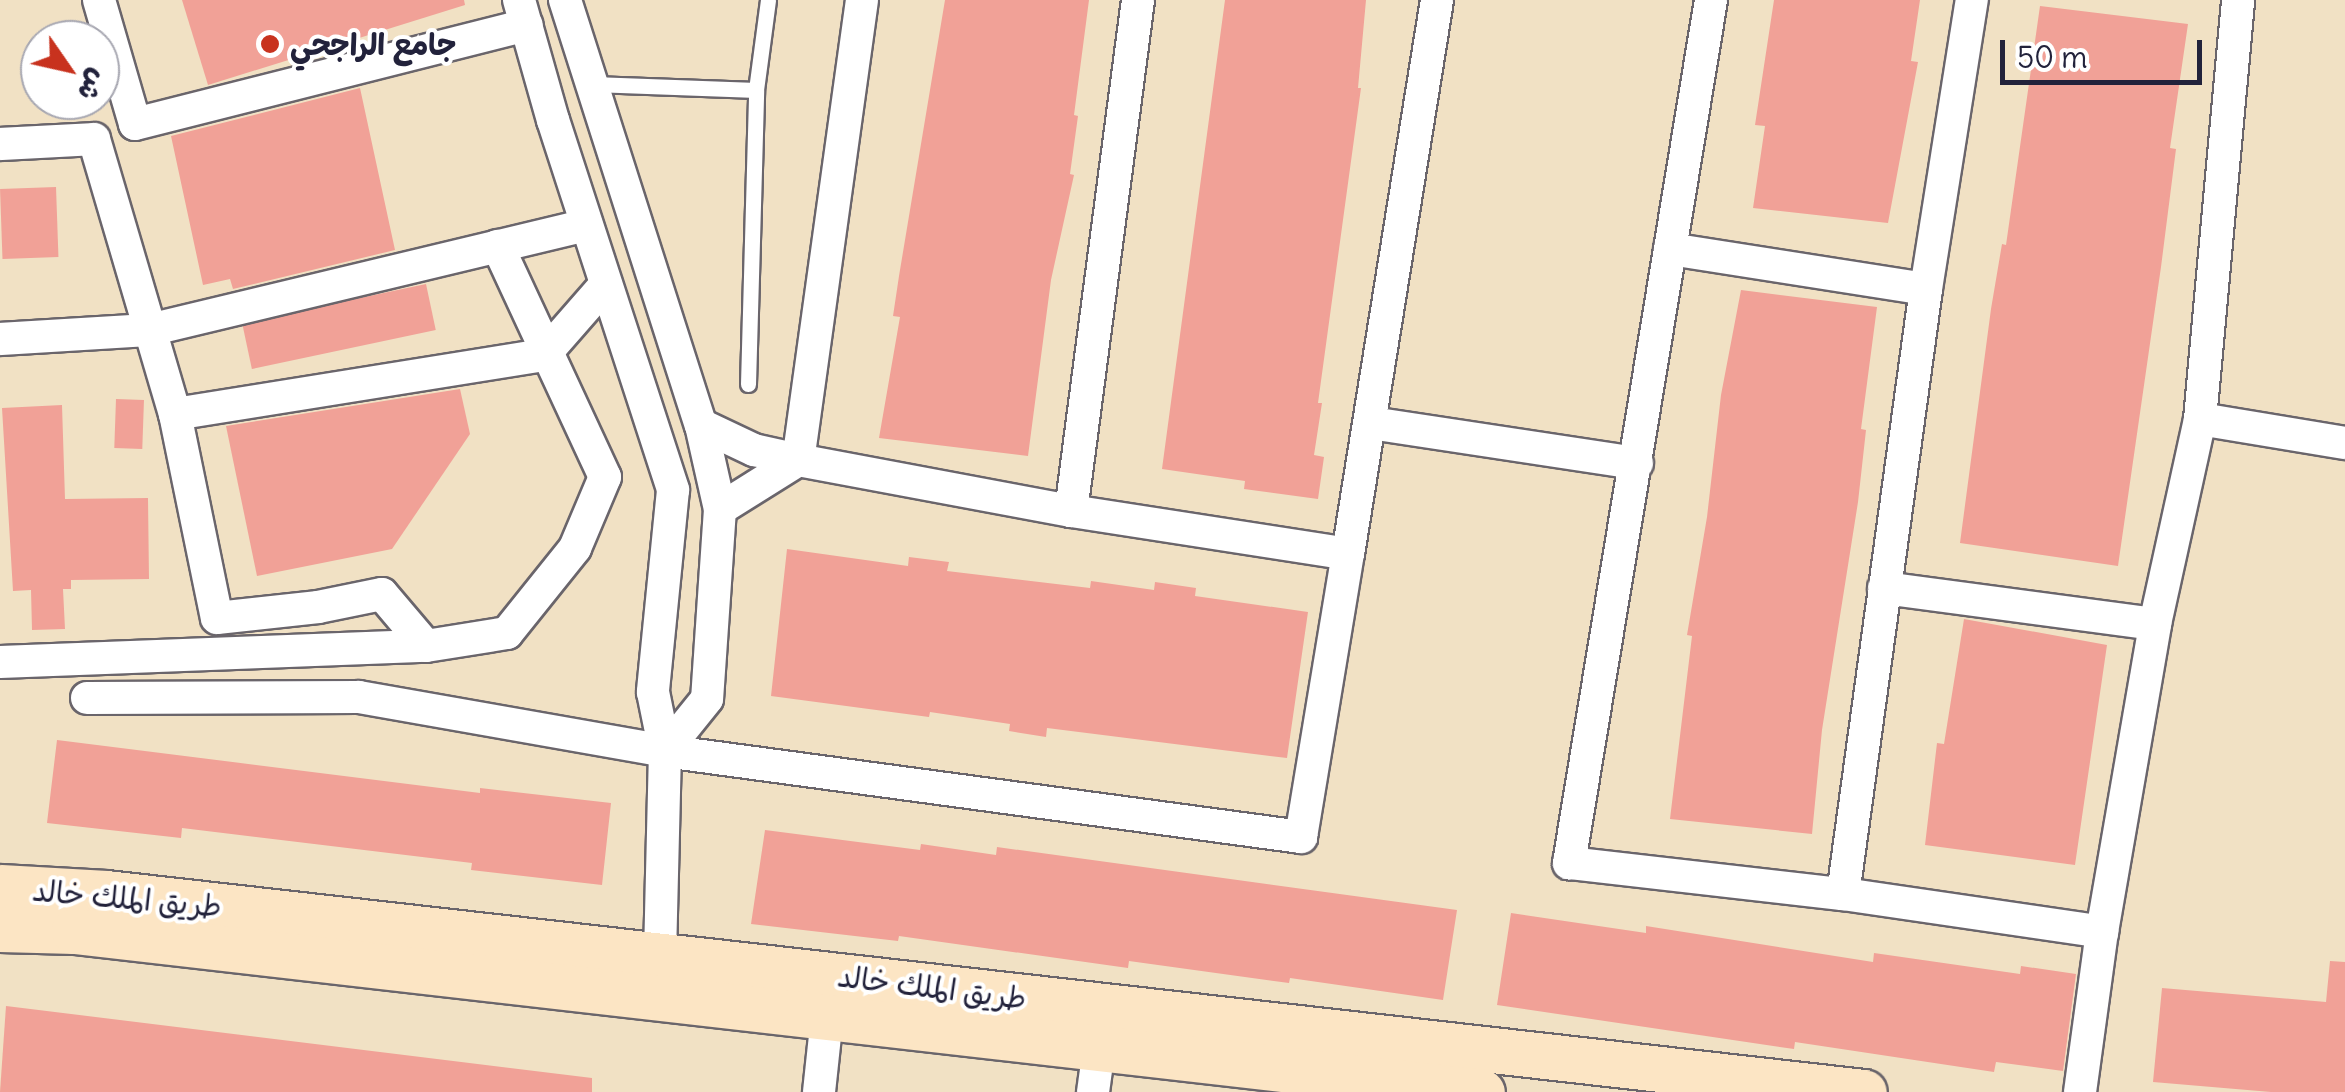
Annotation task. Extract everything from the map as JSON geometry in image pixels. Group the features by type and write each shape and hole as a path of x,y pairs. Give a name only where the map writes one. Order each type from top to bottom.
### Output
{"main road":[{"name":"طريق الملك خالد","path":"0,887 106,893 1864,1092"},
{"name":"طريق الملك خالد","path":"0,929 74,931 827,1017 1096,1070 1482,1092"}],"street":[{"path":"99,0 135,124 523,12 673,490 653,692 665,750 660,956"},
{"path":"565,0 702,425 720,508 706,699 665,750"},
{"path":"798,460 862,0"},
{"path":"1071,511 1138,0"},
{"path":"87,698 359,698 665,750 1301,837 1371,422 1436,0"},
{"path":"1711,0 1569,864 1843,894 2102,932"},
{"path":"1843,894 1926,289 1972,0"},
{"path":"2080,1092 2102,932 2156,624 2200,419 2238,0"},
{"path":"0,144 94,138 175,414 217,618 318,607 382,594 426,646"},
{"path":"0,340 149,330 587,225"},
{"path":"0,662 426,646 507,632 575,548 605,477 544,354 498,246"},
{"path":"1670,249 1926,289"},
{"path":"175,414 544,354 606,284"},
{"path":"2200,419 2345,443"},
{"path":"1371,422 1637,463"},
{"path":"702,425 754,450 798,460 1071,511 1348,554"},
{"path":"720,508 798,460"},
{"path":"1884,588 2156,624"},
{"path":"819,1092 827,1017"}],"lane":[{"path":"748,384 756,90 768,0"},
{"path":"593,84 756,90"}],"building":[{"name":"جامع الراجحي","path":"182,0 464,0 465,5 208,85"},
{"path":"945,0 1089,0 1074,115 1078,116 1070,174 1074,175 1051,280 1028,456 879,438 900,317 893,316 899,276"},
{"path":"1225,0 1366,0 1361,88 1318,403 1322,403 1314,455 1324,457 1318,499 1244,489 1245,481 1162,469"},
{"path":"1774,0 1920,0 1911,61 1918,62 1888,223 1753,208 1765,126 1755,125"},
{"path":"2040,6 2188,24 2170,148 2176,149 2161,267 2118,566 1960,543 1991,309 2002,244 2006,245"},
{"path":"360,88 395,250 233,289 230,279 203,285 171,136"},
{"path":"56,187 58,257 2,259 0,189"},
{"path":"426,284 436,330 252,369 242,323"},
{"path":"1741,290 1877,307 1861,429 1866,430 1858,502 1822,730 1812,834 1670,819 1692,636 1687,635 1707,517 1721,395"},
{"path":"460,389 470,434 392,549 257,576 226,426"},
{"path":"116,399 144,400 142,449 114,448"},
{"path":"62,405 65,499 148,498 149,579 71,580 71,589 63,589 65,629 32,630 31,590 13,591 2,408"},
{"path":"787,549 908,566 909,557 949,562 947,571 1090,588 1091,581 1154,590 1155,582 1196,588 1195,596 1308,612 1287,758 1047,728 1046,737 1009,731 1010,724 930,712 929,717 771,696"},
{"path":"1964,619 2107,645 2075,865 1925,845 1937,743 1944,744"},
{"path":"57,740 480,793 480,788 611,803 602,885 471,870 472,863 182,828 181,838 47,823"},
{"path":"765,830 920,850 921,844 996,855 997,847 1457,910 1443,1000 1290,978 1289,983 1129,961 1128,968 899,936 898,941 751,924"},
{"path":"1511,913 1646,933 1646,926 1873,962 1874,953 2020,974 2021,966 2076,974 2063,1071 1996,1062 1994,1072 1795,1042 1794,1049 1497,1005"},
{"path":"2330,961 2345,962 2345,1092 2271,1092 2153,1082 2162,988 2326,1002"},
{"path":"6,1006 592,1078 592,1092 0,1092"}],"place":[{"name":"جامع الراجحي","path":"270,44"}]}
